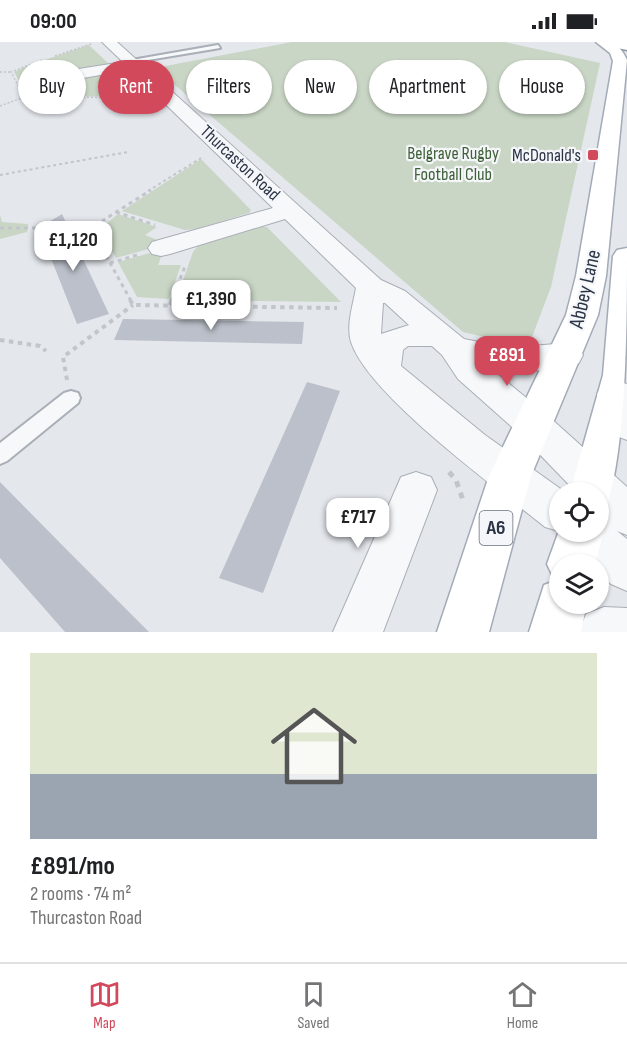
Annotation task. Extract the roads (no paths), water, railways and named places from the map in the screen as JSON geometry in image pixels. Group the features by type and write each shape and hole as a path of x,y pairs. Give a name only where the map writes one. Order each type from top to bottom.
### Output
{"main road":[{"name":"A6","path":"605,42 627,46"},
{"name":"Abbey Lane","path":"463,632 510,476 567,355 582,315 591,276 618,84 618,55 605,42"},
{"name":"Abbey Lane","path":"595,482 621,409 627,256"},
{"path":"555,632 559,614"}],"street":[{"name":"Thurcaston Road","path":"109,42 128,60"},
{"name":"Thurcaston Road","path":"174,103 371,286 395,297 446,341 470,370 534,425 588,482"},
{"path":"161,248 291,210"},
{"path":"371,286 364,330 367,343 383,370 412,397 549,505"},
{"name":"Thurcaston Road","path":"383,370 388,346 395,339 405,336 446,341 482,357 511,362 567,355"},
{"path":"358,632 416,490"},
{"name":"Thurcaston Road","path":"609,500 627,515"},
{"path":"596,542 627,568"},
{"path":"604,632 625,632"}],"lane":[{"path":"147,60 218,47"},
{"path":"0,455 71,398"}],"place":[{"name":"McDonald's","path":"593,155"}],"park label":[{"name":"Belgrave Rugby Football Club","path":"453,163"}]}
